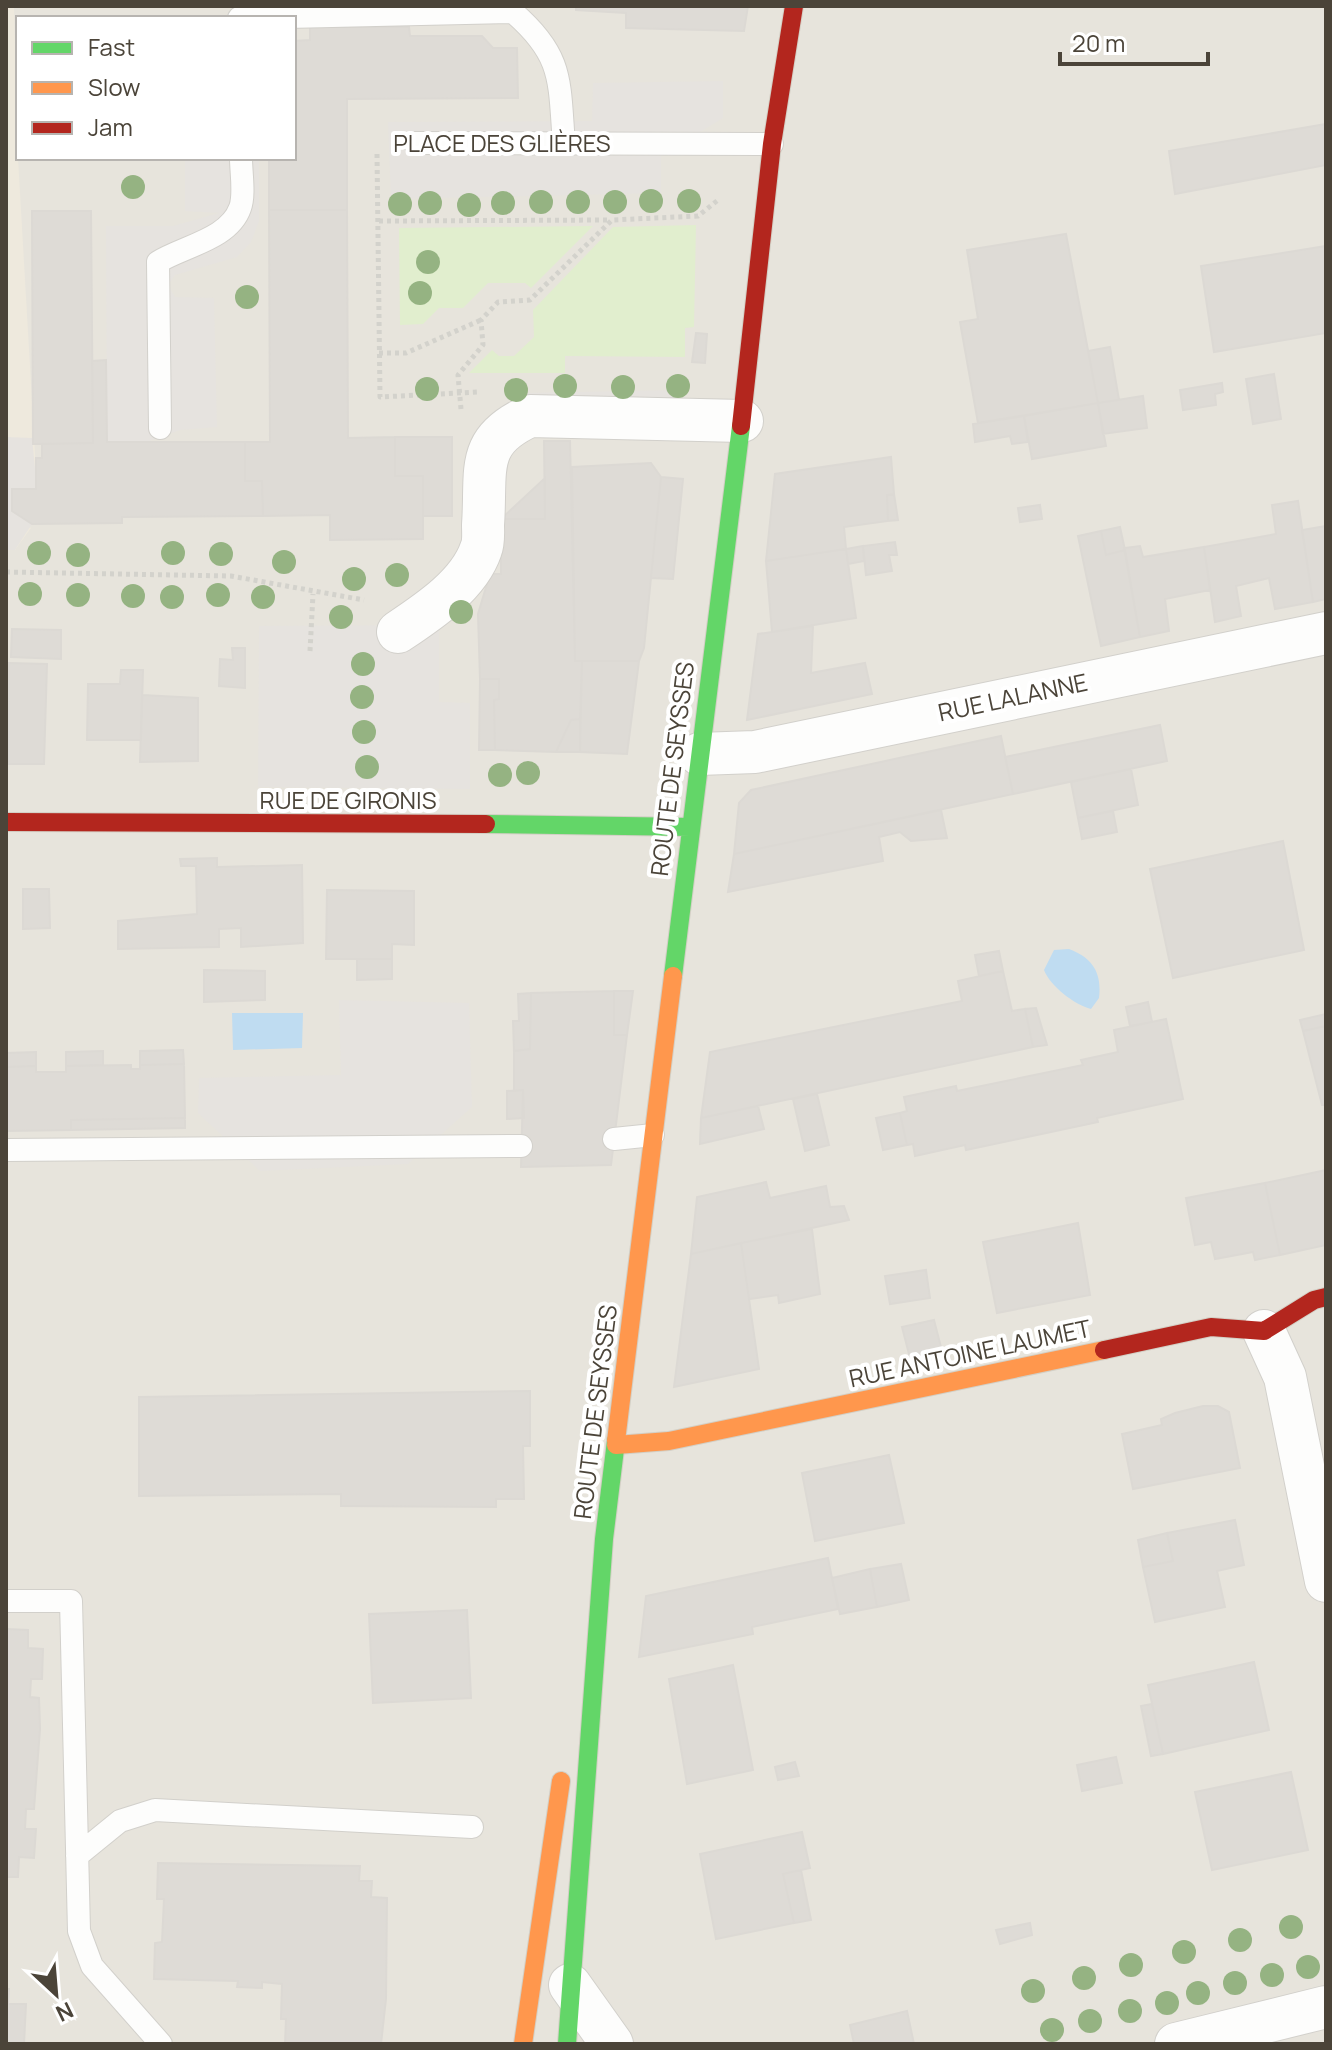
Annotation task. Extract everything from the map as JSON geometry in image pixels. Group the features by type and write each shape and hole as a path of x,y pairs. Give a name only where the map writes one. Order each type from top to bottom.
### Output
{"main road":[{"name":"ROUTE DE SEYSSES","path":"571,1727 604,1539 742,421 772,144 794,6"},
{"name":"RUE DE GIRONIS","path":"6,822 639,824 690,827"},
{"path":"1264,1331 1314,1300 1326,1297"},
{"name":"RUE ANTOINE LAUMET","path":"616,1445 684,1438 1211,1327 1264,1331"},
{"name":"ROUTE DE SEYSSES","path":"567,2044 604,1539"},
{"path":"523,2044 546,1869 565,1759"}],"street":[{"path":"386,617 423,616 459,583 481,549 488,453 494,438 511,425 530,416 742,421"},
{"name":"RUE LALANNE","path":"699,754 755,752 1326,633"},
{"path":"1264,1331 1285,1377 1326,1581"},
{"path":"570,1985 612,2044"},
{"path":"1176,2044 1326,2007"}],"lane":[{"path":"296,17 513,12 540,35 558,70 564,144"},
{"name":"PLACE DES GLIÈRES","path":"415,143 772,144"},
{"path":"160,428 158,262 181,248 229,229 241,207 241,160"},
{"path":"614,1139 653,1135"},
{"path":"6,1150 521,1146"},
{"path":"6,1601 71,1601 79,1931 92,1966 161,2044"},
{"path":"77,1856 120,1821 155,1810 472,1827"}],"path":[{"name":"PLACE DES GLIÈRES","path":"415,143 377,144 380,397 490,392"},
{"path":"379,221 612,220 698,216 735,187 767,189"},
{"path":"379,353 406,353 481,320 498,302 530,300 612,220"},
{"path":"462,422 458,375 483,345 481,320"},
{"path":"6,572 231,576 313,594 386,617"},
{"path":"310,651 313,594"}],"shaded area":[{"path":"6,6 1326,6 1326,2044 6,2044"},
{"path":"6,6 14,6 16,160 37,488 11,488 12,512 31,528 15,550 6,550"},
{"path":"723,81 723,118 661,156 661,193 391,199 388,122 592,121 593,83"},
{"path":"185,160 259,160 259,221 251,242 237,257 175,275 168,285 175,297 214,298 217,427 180,430 144,443 107,442 106,226 173,226 219,213 185,211"},
{"path":"681,390 681,403 523,407 523,393"},
{"path":"6,437 32,438 37,488 12,489 12,511 32,524 15,550 6,550"},
{"path":"439,625 439,702 470,703 470,789 258,787 259,626"},
{"path":"339,1000 469,1003 472,1107 408,1164 260,1171 198,1113 199,1078 341,1075"}],"green space":[{"path":"696,225 694,327 685,328 685,357 565,356 565,373 469,373 492,350 499,356 514,356 534,337 533,310 613,227"},
{"path":"593,226 531,288 525,283 488,283 463,308 439,308 423,324 400,325 399,228"}],"water":[{"path":"1069,949 1090,962 1097,974 1099,998 1091,1009 1064,994 1044,970 1054,950"},
{"path":"232,1013 303,1013 302,1048 233,1050"}],"building":[{"path":"576,6 748,6 744,31 626,28 626,13 576,10"},
{"path":"310,27 409,27 410,36 482,36 493,48 517,48 518,98 347,99 347,210 269,210 269,160 296,160 296,41 310,40"},
{"path":"1326,124 1326,165 1175,194 1169,151"},
{"path":"269,210 347,210 348,438 395,437 395,476 423,476 423,539 330,540 330,515 263,516 262,481 245,481 245,442 270,442"},
{"path":"32,211 91,211 93,443 33,444"},
{"path":"1066,234 1098,403 978,423 960,322 978,319 967,250"},
{"path":"1326,246 1326,333 1214,352 1201,266"},
{"path":"696,333 707,334 705,363 692,362"},
{"path":"1110,347 1119,400 1098,403 1088,351"},
{"path":"106,360 107,442 245,442 245,481 262,481 263,516 122,517 122,523 32,524 12,511 12,489 36,489 36,458 42,458 42,444 93,443 92,361"},
{"path":"1274,374 1281,419 1253,424 1246,379"},
{"path":"1222,383 1223,392 1215,394 1216,405 1183,410 1180,390"},
{"path":"1143,396 1147,428 1103,434 1098,403"},
{"path":"1098,403 1106,446 1032,459 1024,416"},
{"path":"1024,416 1028,442 1012,444 1010,436 975,442 973,424"},
{"path":"395,437 452,437 452,516 423,516 423,476 395,476"},
{"path":"544,441 570,441 575,661 582,661 580,719 571,720 556,752 495,750 494,700 499,699 499,679 480,679 478,614 490,574 501,574 501,519 545,519"},
{"path":"891,457 894,494 887,495 888,521 844,527 846,549 766,561 775,474"},
{"path":"651,463 661,477 644,648 639,661 575,661 572,467"},
{"path":"661,477 683,479 673,579 651,578"},
{"path":"545,478 545,519 501,519"},
{"path":"894,494 898,520 888,521 887,495"},
{"path":"1298,501 1313,602 1275,609 1269,578 1236,586 1241,616 1215,622 1204,547 1276,534 1272,505"},
{"path":"1040,505 1042,519 1020,522 1018,508"},
{"path":"1326,526 1326,599 1313,602 1302,530"},
{"path":"1120,527 1125,550 1106,555 1101,531"},
{"path":"1101,531 1106,555 1125,550 1140,637 1101,646 1078,536"},
{"path":"895,542 897,555 889,555 892,571 866,575 863,546"},
{"path":"863,546 864,561 848,564 846,549"},
{"path":"1140,546 1143,557 1204,547 1210,590 1165,599 1169,631 1140,637 1124,548"},
{"path":"846,549 856,618 772,632 766,561"},
{"path":"813,626 811,673 865,663 872,694 747,720 758,634"},
{"path":"12,629 61,630 61,659 11,657"},
{"path":"232,648 245,648 245,688 219,686 220,659 233,660"},
{"path":"582,661 639,661 627,754 580,752"},
{"path":"9,663 47,664 44,764 8,764"},
{"path":"121,670 143,670 141,740 87,740 88,684 120,684"},
{"path":"480,679 499,679 499,699 494,700 495,750 479,750"},
{"path":"142,695 198,698 198,761 140,762"},
{"path":"580,719 580,752 556,752 571,720"},
{"path":"1160,725 1167,761 1013,794 1005,757"},
{"path":"1001,736 1013,794 734,854 739,803 751,790"},
{"path":"1131,769 1138,805 1078,818 1071,782"},
{"path":"941,810 947,838 911,841 900,832 879,837 883,861 728,892 734,854"},
{"path":"1113,811 1117,832 1082,839 1078,818"},
{"path":"1283,841 1304,950 1173,978 1150,869"},
{"path":"217,858 217,867 302,865 303,943 241,947 241,928 219,929 219,947 118,949 118,921 197,914 196,866 181,866 180,859"},
{"path":"23,889 49,889 50,928 23,929"},
{"path":"327,890 414,891 414,945 392,944 392,959 326,959"},
{"path":"999,951 1003,971 979,976 975,955"},
{"path":"357,959 392,959 392,979 357,980"},
{"path":"204,970 265,971 265,1000 204,1002"},
{"path":"1003,971 1012,1011 1025,1009 1033,1047 701,1118 710,1052 962,1001 958,981"},
{"path":"614,991 614,1035 627,1035 611,1165 521,1167 523,1090 514,1091 514,1051 530,1049 531,993"},
{"path":"614,991 633,991 627,1035 614,1035"},
{"path":"531,993 530,1049 514,1051 513,1021 519,1021 518,994"},
{"path":"1148,1002 1152,1022 1130,1026 1126,1007"},
{"path":"1036,1008 1047,1045 1033,1047 1025,1009"},
{"path":"1326,1014 1326,1026 1303,1031 1300,1020"},
{"path":"1166,1019 1183,1099 1097,1118 1098,1122 966,1150 965,1145 915,1156 913,1144 907,1145 900,1113 907,1111 904,1097 956,1086 957,1091 1083,1065 1081,1060 1118,1052 1114,1030"},
{"path":"1326,1026 1326,1105 1322,1105 1303,1031"},
{"path":"183,1050 184,1064 140,1065 140,1051"},
{"path":"103,1051 103,1065 66,1066 66,1052"},
{"path":"36,1052 36,1066 6,1067 6,1053"},
{"path":"184,1064 185,1118 71,1120 71,1130 6,1131 6,1067 36,1066 36,1072 66,1072 66,1066 131,1065 131,1069 140,1069 140,1065"},
{"path":"523,1090 524,1118 507,1119 507,1091"},
{"path":"817,1094 829,1145 805,1151 793,1099"},
{"path":"758,1106 764,1129 700,1144 701,1118"},
{"path":"900,1113 907,1145 883,1150 876,1118"},
{"path":"185,1118 185,1128 71,1130 71,1120"},
{"path":"1326,1170 1326,1245 1280,1255 1265,1183"},
{"path":"766,1182 770,1198 826,1186 830,1207 844,1206 849,1220 691,1254 697,1197"},
{"path":"1265,1183 1280,1255 1255,1260 1253,1252 1215,1259 1211,1242 1195,1245 1186,1198"},
{"path":"1078,1223 1090,1295 997,1313 983,1242"},
{"path":"812,1229 820,1294 779,1303 778,1295 749,1299 741,1243"},
{"path":"741,1243 759,1369 674,1387 691,1254"},
{"path":"926,1270 930,1298 890,1304 885,1276"},
{"path":"934,1320 942,1351 910,1358 902,1327"},
{"path":"530,1391 530,1446 523,1446 524,1499 496,1499 496,1507 341,1506 341,1494 139,1496 139,1397"},
{"path":"1203,1406 1218,1406 1229,1412 1240,1468 1133,1489 1122,1434 1162,1425 1161,1419"},
{"path":"889,1455 904,1523 815,1541 802,1473"},
{"path":"1235,1520 1244,1565 1217,1571 1225,1607 1155,1622 1143,1567 1173,1561 1167,1533"},
{"path":"1167,1533 1173,1561 1143,1567 1138,1540"},
{"path":"828,1558 838,1609 752,1627 753,1634 639,1657 646,1596"},
{"path":"901,1564 909,1600 877,1607 870,1569"},
{"path":"870,1569 877,1607 840,1614 832,1578"},
{"path":"467,1610 471,1698 373,1703 369,1614"},
{"path":"6,1629 28,1630 28,1648 43,1649 42,1679 31,1679 30,1697 39,1698 40,1729 34,1809 26,1809 25,1829 36,1829 34,1858 19,1857 18,1877 6,1877"},
{"path":"1254,1662 1269,1730 1163,1754 1148,1685"},
{"path":"733,1665 753,1770 687,1784 669,1679"},
{"path":"1152,1704 1163,1754 1151,1756 1141,1706"},
{"path":"1116,1757 1122,1783 1082,1791 1077,1765"},
{"path":"795,1762 799,1776 778,1780 775,1767"},
{"path":"1291,1772 1308,1850 1212,1870 1195,1792"},
{"path":"802,1832 810,1868 783,1874 794,1923 716,1939 700,1854"},
{"path":"158,1863 360,1866 359,1881 372,1881 371,1897 387,1898 386,1999 381,2044 285,2044 286,2019 281,2019 282,1984 262,1982 262,1988 237,1987 238,1981 154,1979 155,1943 162,1942 164,1899 157,1899"},
{"path":"801,1870 811,1920 794,1923 783,1874"},
{"path":"1030,1923 1032,1935 1000,1944 996,1930"},
{"path":"6,1989 9,1989 8,2004 26,2004 24,2044 6,2044"},
{"path":"907,2011 914,2044 854,2044 850,2025"}],"traffic: fast":[{"path":"673,976 741,426"},
{"path":"486,824 690,827"},
{"path":"567,2044 604,1539 616,1441"}],"traffic: slow":[{"path":"616,1441 673,976"},
{"path":"616,1445 669,1441 1104,1350"},
{"path":"523,2044 561,1781"}],"traffic: jam":[{"path":"741,426 772,144 794,6"},
{"path":"6,822 486,824"},
{"path":"1104,1350 1211,1327 1264,1331 1314,1300 1326,1297"}]}
